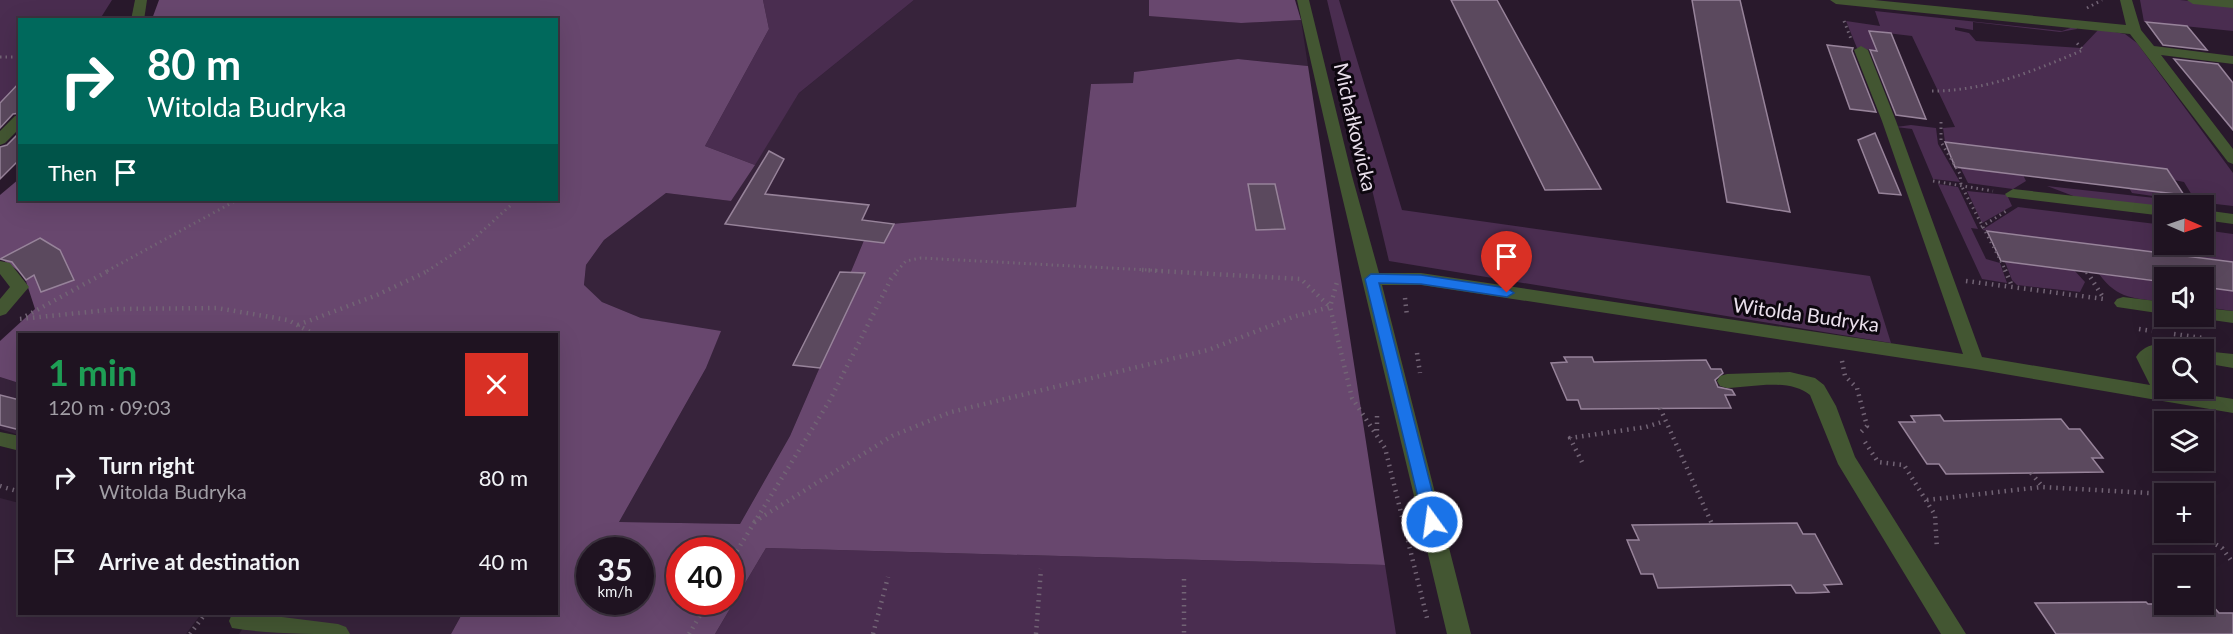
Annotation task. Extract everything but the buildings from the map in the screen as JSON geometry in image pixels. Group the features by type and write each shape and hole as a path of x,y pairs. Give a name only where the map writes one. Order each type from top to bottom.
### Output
{"street":[{"path":"137,18 141,0"},
{"name":"Michałkowicka","path":"1303,0 1344,176 1459,634"},
{"path":"1836,0 2134,30"},
{"path":"2126,0 2134,30 2232,157"},
{"path":"2193,0 2233,4"},
{"path":"1861,50 1889,121 1975,362"},
{"path":"2150,50 2233,60"},
{"path":"0,140 18,121"},
{"path":"2013,194 2154,210"},
{"path":"2214,216 2233,219"},
{"path":"0,266 20,287 0,310"},
{"name":"Witolda Budryka","path":"1369,271 1975,362 2154,392"},
{"path":"2123,303 2154,307"},
{"path":"2214,315 2233,318"},
{"path":"2154,352 2145,357 2154,375"},
{"path":"2214,352 2233,361"},
{"path":"1727,381 1790,379 1808,383 1817,390 1826,406 1845,459 1954,634"},
{"name":"Witolda Budryka","path":"2193,399 2233,406"},
{"path":"239,623 338,634"}],"path":[{"path":"1932,91 1980,88 2049,65 2083,50 2076,42"},
{"path":"0,57 18,57"},
{"path":"1941,122 1941,142 1960,174 1961,185 1981,227 2003,264 2012,286"},
{"path":"1933,181 2013,194 2015,206 1981,227"},
{"path":"235,201 22,318 118,309 217,308 288,320 312,333"},
{"path":"297,325 348,307 425,273 478,237 511,205"},
{"path":"744,539 830,400 891,279 906,261 939,258 1301,279 1330,307"},
{"path":"2087,272 2104,298"},
{"path":"1944,278 2104,298 2123,303"},
{"path":"1337,282 1330,307 1352,398 1385,448 1431,634"},
{"path":"754,522 892,436 951,412 1208,350 1293,317 1330,307"},
{"path":"2139,329 2174,339"},
{"path":"1841,359 1845,376 1857,388 1867,426 1859,433 1878,462 1904,465 1935,515 1937,549"},
{"path":"1660,408 1712,524"},
{"path":"1377,416 1377,434"},
{"path":"1582,462 1570,438 1646,427 1665,421"},
{"path":"2031,472 2042,487"},
{"path":"0,486 18,491"},
{"path":"1927,500 2042,487 2154,493"},
{"path":"2214,543 2222,548 2233,563"},
{"path":"1036,634 1041,569"},
{"path":"873,634 888,577"},
{"path":"1184,579 1184,634"},
{"path":"190,634 204,615"},
{"path":"689,634 700,615"}],"shaded area":[{"path":"0,0 112,0 101,18 18,18 18,92 0,102"},
{"path":"159,0 763,0 769,29 705,146 755,165 731,201 666,193 604,240 586,265 584,285 602,302 641,318 721,331 706,368 619,522 740,524 790,436 819,369 837,305 870,226 1076,207 1091,84 1133,83 1134,72 1238,59 1308,66 1385,565 766,548 744,585 744,537 666,537 666,615 726,615 715,634 451,634 461,615 558,615 558,333 18,333 18,383 0,377 0,341 35,309 24,275 0,258 0,195 18,180 18,201 558,201 558,18 152,18"},
{"path":"763,0 914,0 799,93 755,165 705,146 769,29"},
{"path":"914,0 1149,0 1149,15 1241,23 1301,20 1308,66 1238,59 1134,72 1133,83 1091,84 1076,207 870,226 837,305 819,369 790,436 740,524 619,522 706,368 720,332 641,318 602,302 584,286 586,265 604,240 666,193 731,201 799,93"},
{"path":"1149,0 1295,0 1301,20 1241,23 1149,16"},
{"path":"1327,0 1339,0 1402,210 1870,276 1891,343 1389,261"},
{"path":"2140,0 2180,0 2233,5 2233,31 2144,22"},
{"path":"1875,11 2062,31 2076,26 2077,29 2060,32 1973,22 1973,30 1955,27 1955,30 1969,33 1976,41 2081,48 2099,29 2125,34 2137,43 2233,173 2233,206 2214,204 2214,195 2192,195 2184,182 2174,180 2167,169 1945,142 1943,128 1955,127 1912,36 1870,31 1877,51 1857,48 1846,21 1880,26"},
{"path":"1911,125 1936,128 1938,144 1960,182 1933,179 1912,129 1896,127"},
{"path":"1960,167 2023,175 2026,181 2013,189 1968,183"},
{"path":"1938,184 1958,187 1978,229 1971,228 1986,259 2000,263 2007,283 1982,279"},
{"path":"2047,186 2154,198 2154,206 2076,197"},
{"path":"2129,188 2184,195 2154,196 2132,193"},
{"path":"1967,191 2007,195 2012,206 1982,223"},
{"path":"2018,207 2154,224 2154,253 1982,230"},
{"path":"2214,231 2233,234 2233,264 2167,255 2214,255"},
{"path":"2005,262 2074,270 2085,282 2080,292 2017,285 2012,280"},
{"path":"2099,274 2154,281 2154,301 2128,296 2106,283"},
{"path":"2214,288 2233,291 2233,311 2214,308"},
{"path":"0,377 18,383 18,435 0,429"},
{"path":"0,498 18,503 18,615 200,615 186,634 0,634"},
{"path":"766,548 1385,565 1396,634 715,634 726,615 744,615 744,585"},
{"path":"251,615 461,615 451,634 239,634"}],"route":[{"path":"1432,522 1371,279 1421,279 1507,293"}]}
